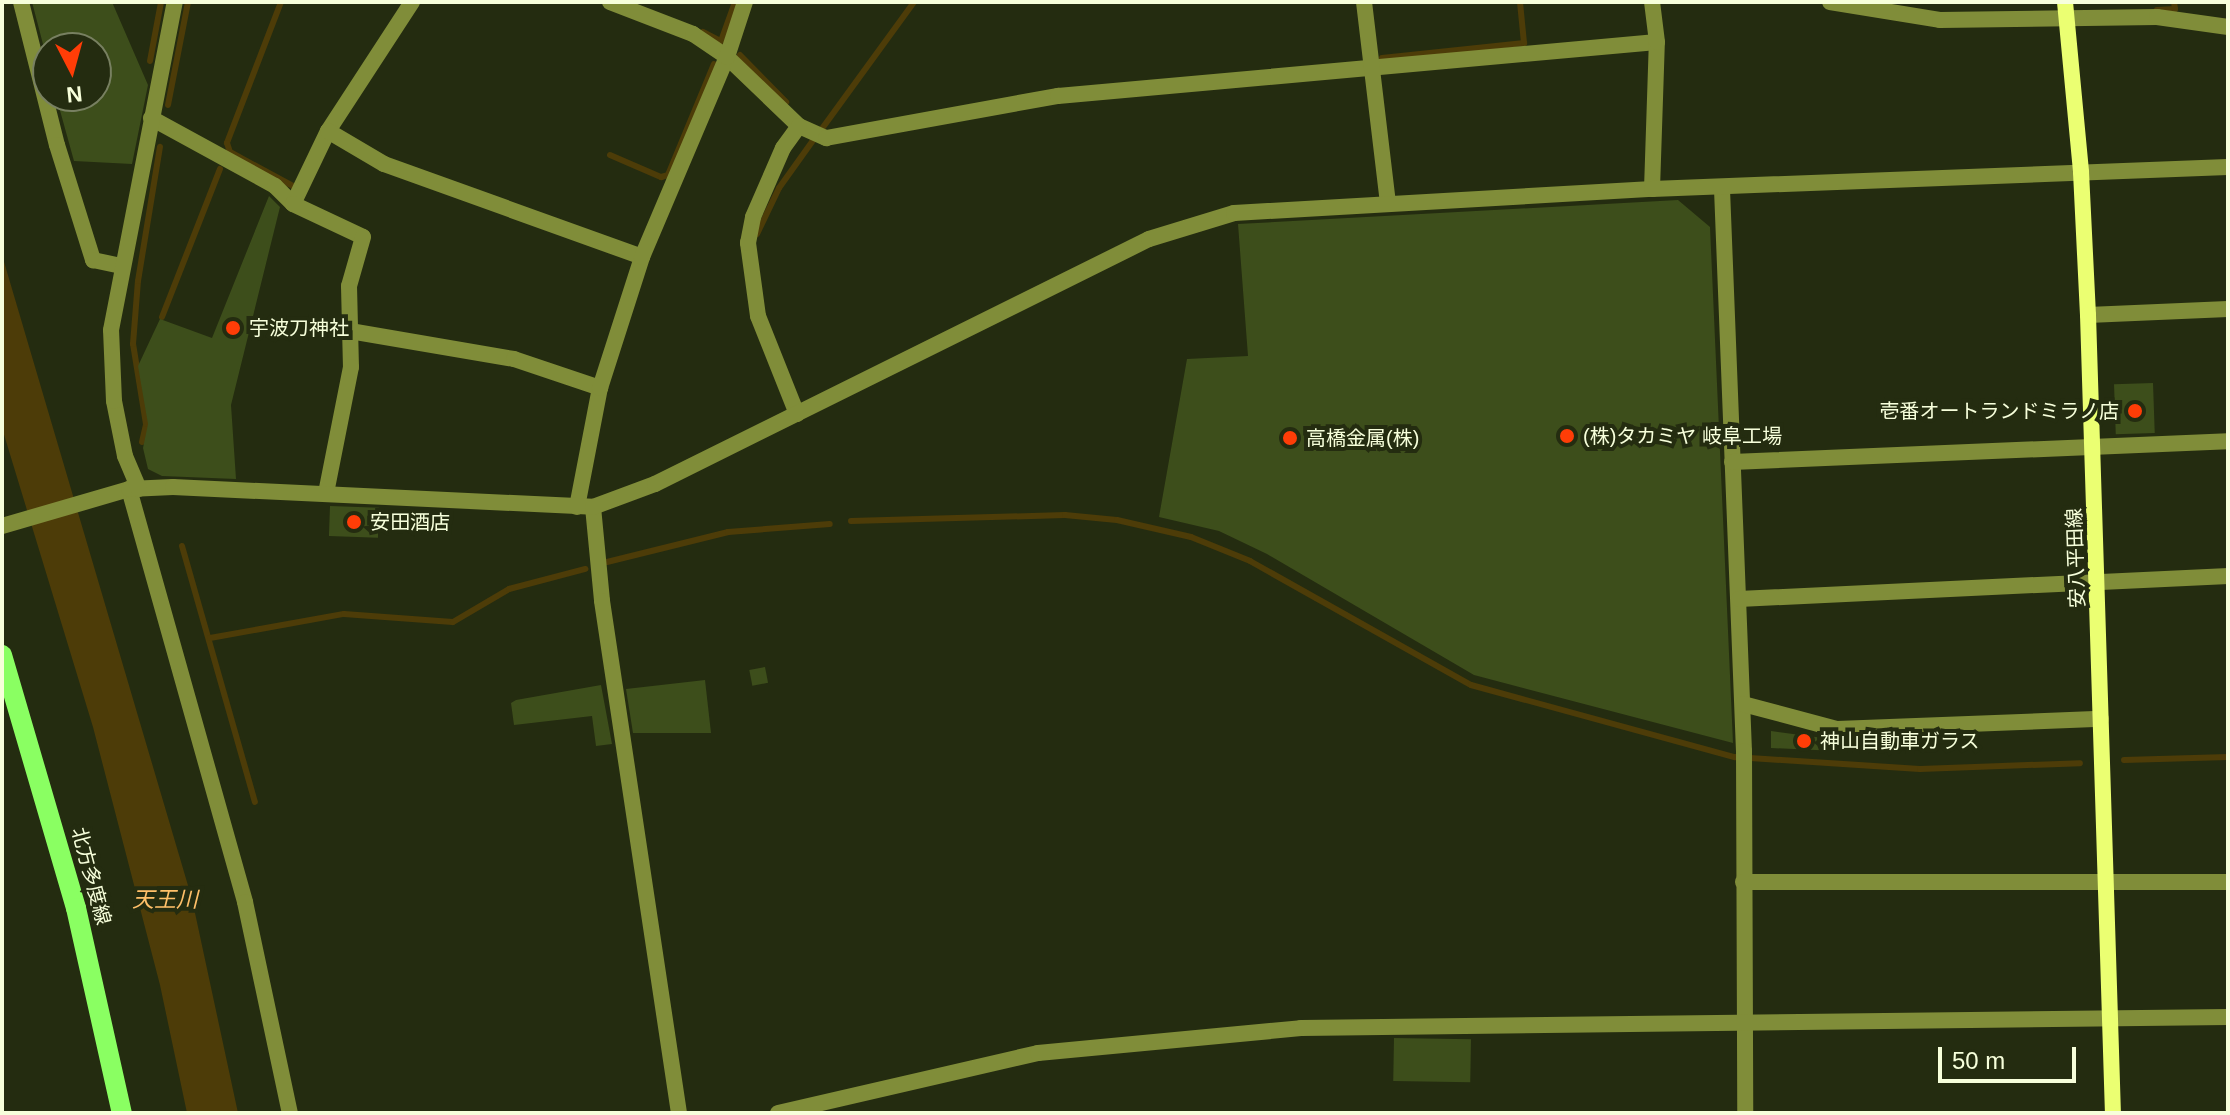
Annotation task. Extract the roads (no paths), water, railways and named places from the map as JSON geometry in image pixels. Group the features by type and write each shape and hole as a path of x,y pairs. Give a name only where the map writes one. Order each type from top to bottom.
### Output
{"main road":[{"name":"安八平田線","path":"2066,10 2081,172 2088,315 2113,1113"},
{"name":"北方多度線","path":"2,655 76,908 122,1113"}],"street":[{"path":"21,2 93,260 122,266"},
{"path":"175,2 122,266 111,367 125,456 245,902 290,1113"},
{"path":"293,204 328,131 412,2"},
{"path":"610,2 693,34 727,57 799,126 826,138 1058,96 1371,64 1657,42"},
{"path":"679,1113 585,507 600,388 642,257 727,57 745,2"},
{"path":"1364,2 1388,203"},
{"path":"1652,2 1657,42 1652,189"},
{"path":"1830,2 1940,20 2066,10 2157,17 2228,27"},
{"path":"151,118 275,186 293,204 363,237 349,286 351,367 326,493"},
{"path":"797,414 758,316 748,243 753,217 783,148 799,126"},
{"path":"328,131 384,164 642,257"},
{"path":"2,526 134,489 326,493 585,507 655,484 1190,223 1234,213 1652,189 1722,189 2228,167"},
{"path":"1722,189 1743,704 1742,1023 1745,1113"},
{"path":"2088,315 2228,309"},
{"path":"350,331 514,359 600,388"},
{"path":"1732,462 2228,441"},
{"path":"1739,599 2228,576"},
{"path":"1743,704 1837,729 2101,719"},
{"path":"1743,882 2105,885 2228,882"},
{"path":"778,1113 1038,1053 1258,1032 2228,1017"}],"water":[{"name":"天王川","path":"2,255 192,899 238,1113 187,1113 160,985 93,727 2,428"}],"waterway":[{"path":"150,61 161,2"},
{"path":"168,105 188,2"},
{"path":"281,2 227,143 230,152 293,186"},
{"path":"703,32 721,41 735,2"},
{"path":"821,130 914,2"},
{"path":"1382,58 1524,43 1520,2"},
{"path":"2157,10 2175,9 2174,2"},
{"path":"740,55 786,102"},
{"path":"610,155 661,177 668,175 714,64"},
{"path":"757,234 779,188 814,139"},
{"path":"142,442 146,424 133,344 138,281 160,147"},
{"path":"162,317 220,169"},
{"path":"851,521 1065,515 1117,520 1191,537 1250,561 1471,685 1735,757 1920,769 2080,763"},
{"path":"607,562 728,532 830,524"},
{"path":"182,546 255,802"},
{"path":"210,638 344,614 453,622 509,589 585,569"},
{"path":"2124,760 2228,757"}],"place":[{"name":"宇波刀神社","path":"233,328"},
{"name":"壱番オートランドミラノ店","path":"2135,411"},
{"name":"(株)タカミヤ 岐阜工場","path":"1567,436"},
{"name":"高橋金属(株)","path":"1290,438"},
{"name":"安田酒店","path":"354,522"},
{"name":"神山自動車ガラス","path":"1804,741"}]}
